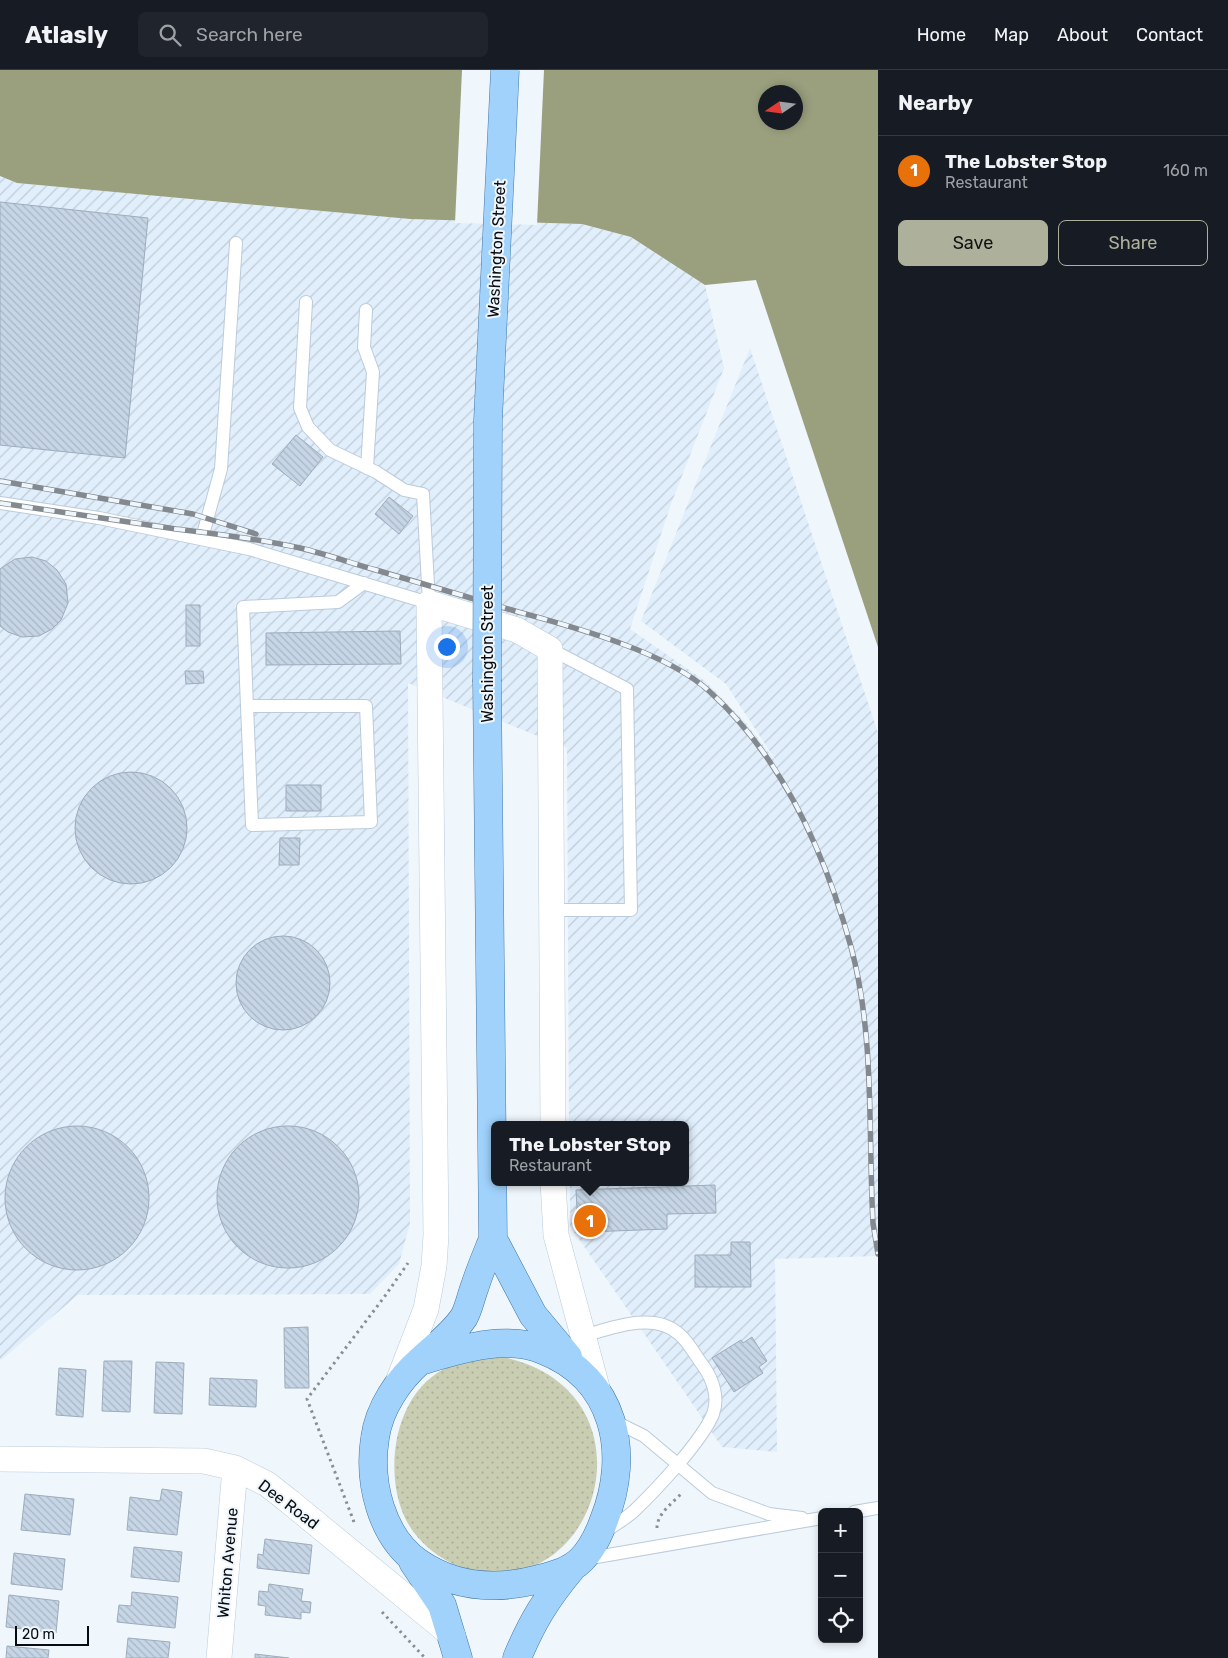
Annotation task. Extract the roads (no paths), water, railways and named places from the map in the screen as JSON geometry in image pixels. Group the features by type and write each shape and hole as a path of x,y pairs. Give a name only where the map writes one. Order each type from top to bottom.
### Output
{"main road":[{"name":"Washington Street","path":"492,1121 487,682 488,420 505,70"},
{"name":"Washington Street","path":"409,1556 396,1539 380,1510 374,1475 374,1439 378,1426 397,1386 420,1361 444,1340 464,1316 493,1238 492,1186"},
{"name":"Washington Street","path":"493,1238 533,1315 598,1391 612,1420 618,1466 611,1504 584,1555"},
{"path":"420,1361 490,1344 519,1345 542,1349 580,1370"},
{"path":"409,1556 432,1572 456,1581 479,1586 504,1586 524,1583 584,1555"},
{"path":"517,1658 544,1603 584,1555"},
{"path":"409,1556 442,1605 456,1647"}],"street":[{"path":"397,1386 426,1309 434,1266 436,1235 429,604 516,630 550,649 553,1121"},
{"path":"553,1186 556,1236 598,1391"},
{"name":"Dee Road","path":"0,1459 204,1461 235,1468 267,1484 290,1502 456,1647"},
{"name":"Whiton Avenue","path":"218,1658 235,1468"}],"lane":[{"path":"202,538 220,469 236,243"},
{"path":"0,503 99,518 249,549 429,604 423,494 404,490 367,468 330,450 308,427 300,408 306,302"},
{"path":"366,310 364,348 373,372 367,468"},
{"path":"247,706 366,706 371,822 252,825 247,706 243,606 338,602 364,583"},
{"path":"550,649 627,689 631,910 552,910"},
{"path":"584,1336 626,1324 644,1323 664,1326 679,1334 710,1376 716,1395 714,1412 701,1436 634,1511 584,1555"},
{"path":"612,1420 644,1436 712,1493 742,1506 769,1514 818,1519"},
{"path":"863,1510 878,1508"},
{"path":"584,1555 818,1519"}],"railway":[{"path":"0,481 193,514 256,534"},
{"path":"0,503 254,539 310,550 617,642 644,652 668,664 709,691 735,717 759,746 780,777 798,809 828,877 851,947 859,981 867,1049 873,1223 878,1254"}],"place":[{"name":"The Lobster Stop","path":"590,1221"}]}
